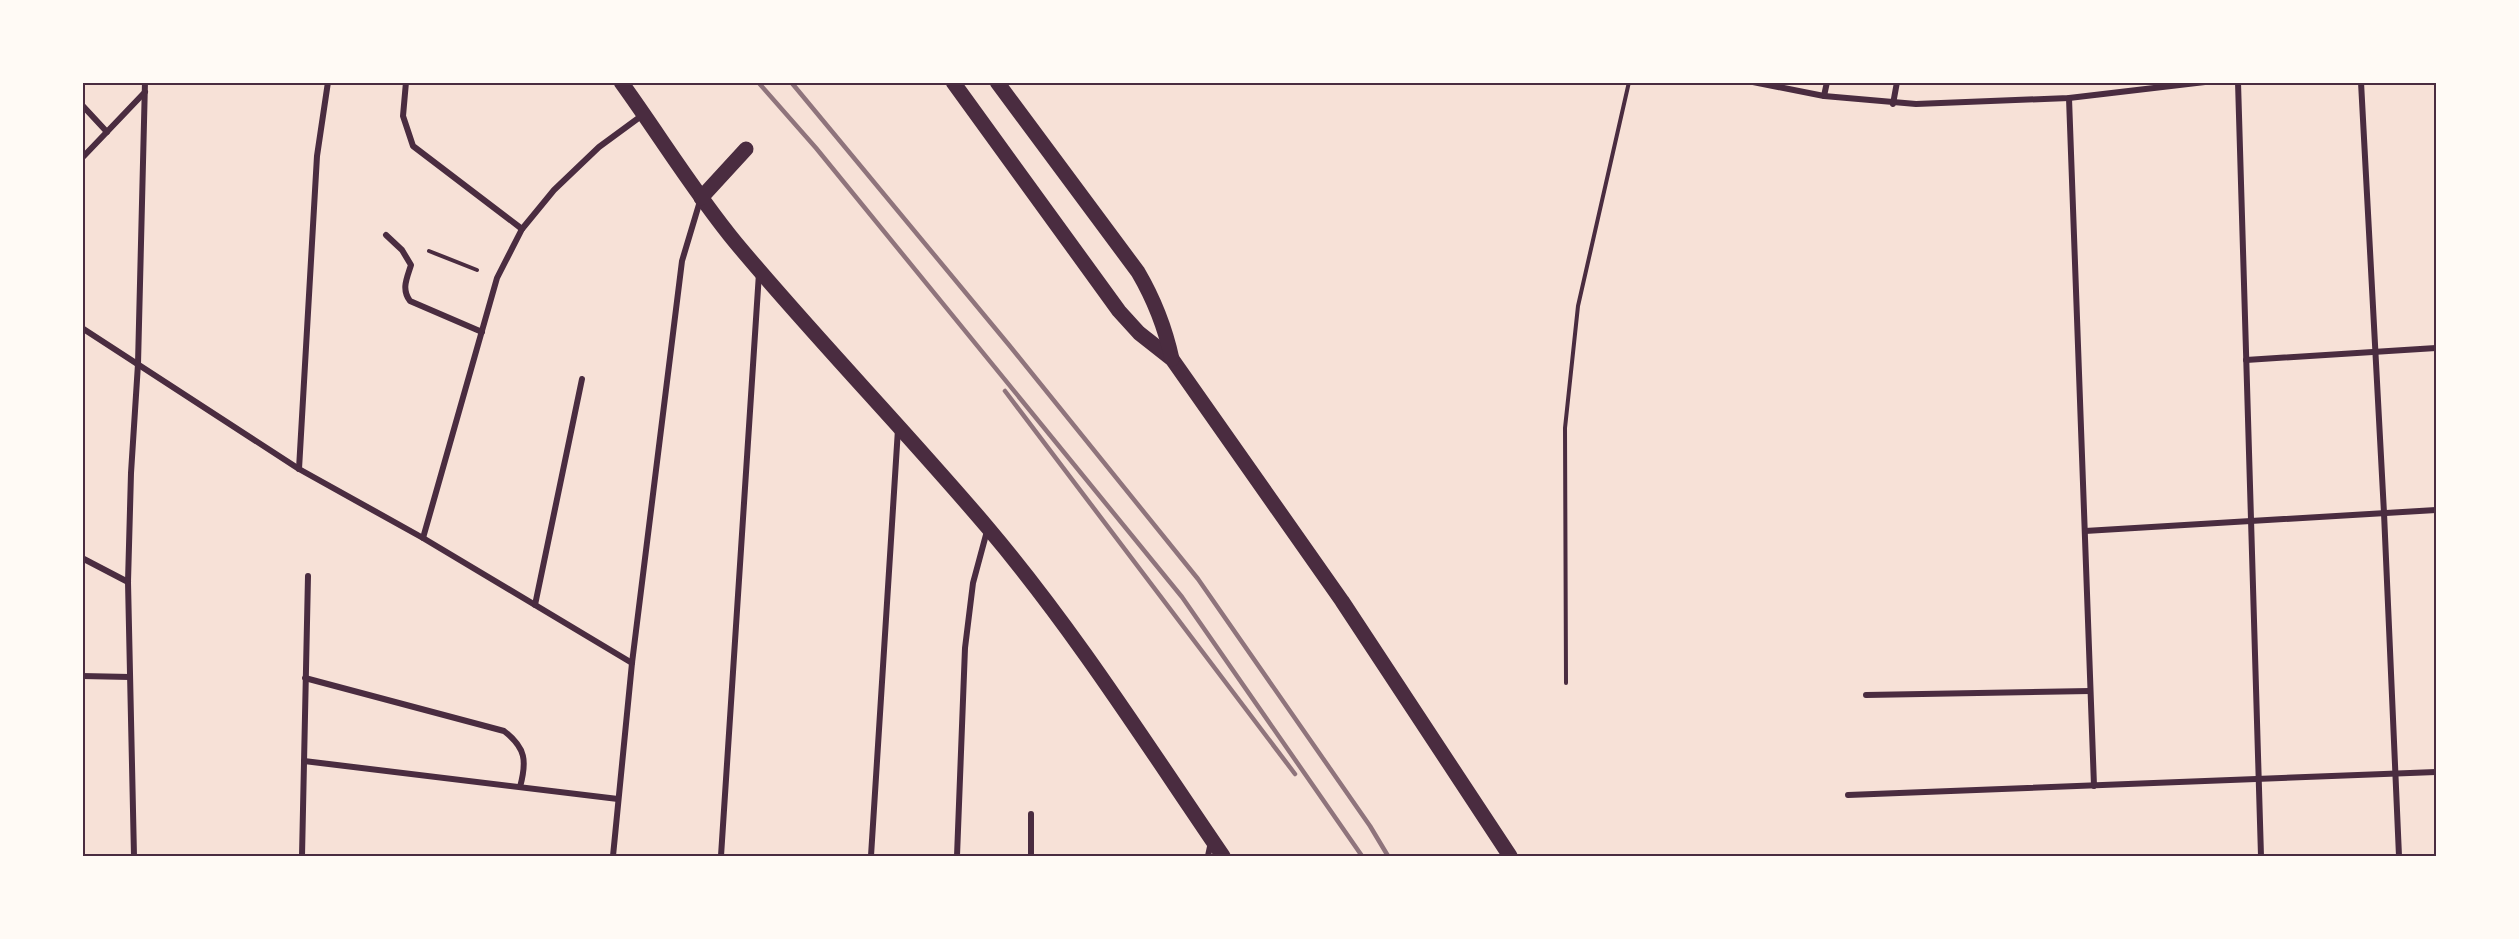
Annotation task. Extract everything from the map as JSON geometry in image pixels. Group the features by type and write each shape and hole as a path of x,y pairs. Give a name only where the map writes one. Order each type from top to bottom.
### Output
{"main road":[{"path":"621,82 701,198 759,270 988,528 1046,600 1103,679 1223,856"},
{"path":"953,82 1119,312 1139,333 1172,359 1342,601 1510,856"},
{"path":"997,82 1138,272 1154,299 1165,329 1172,359"},
{"path":"701,198 746,149"}],"street":[{"path":"134,856 128,582 131,473 138,364 145,82"},
{"path":"298,469 317,156 328,82"},
{"path":"406,82 403,116 413,146 522,229"},
{"path":"1753,82 1824,96 1893,104 2069,98 2171,84 2205,82"},
{"path":"1824,96 1827,82"},
{"path":"1893,104 1897,82"},
{"path":"2238,82 2261,856"},
{"path":"2361,82 2384,513 2398,856"},
{"path":"82,158 145,92"},
{"path":"2069,98 2094,786"},
{"path":"82,105 107,132"},
{"path":"423,538 497,279 522,229 554,190 599,147 644,114"},
{"path":"613,856 632,663 681,261 701,198"},
{"path":"386,235 408,258 411,265 405,286 405,294 410,302 482,332"},
{"path":"721,856 759,270"},
{"path":"82,328 298,469 423,538 632,663"},
{"path":"2246,360 2436,348"},
{"path":"535,605 582,379"},
{"path":"871,856 898,426"},
{"path":"2085,531 2436,510"},
{"path":"957,856 965,648 973,584 988,528"},
{"path":"82,558 128,582"},
{"path":"302,856 308,576"},
{"path":"82,676 129,677"},
{"path":"305,678 504,731 515,740 523,753 525,768 520,787"},
{"path":"1866,695 2090,691"},
{"path":"303,761 618,799"},
{"path":"1848,795 2436,772"},
{"path":"1031,814 1031,856"},
{"path":"1208,856 1212,840"}],"path":[{"path":"1566,683 1565,429 1578,306 1629,82"},
{"path":"429,251 497,279"}],"railway":[{"path":"758,82 816,148 1182,597 1362,856"},
{"path":"791,82 1009,345 1198,579 1370,826 1388,856"},
{"path":"1005,391 1295,774"}]}
